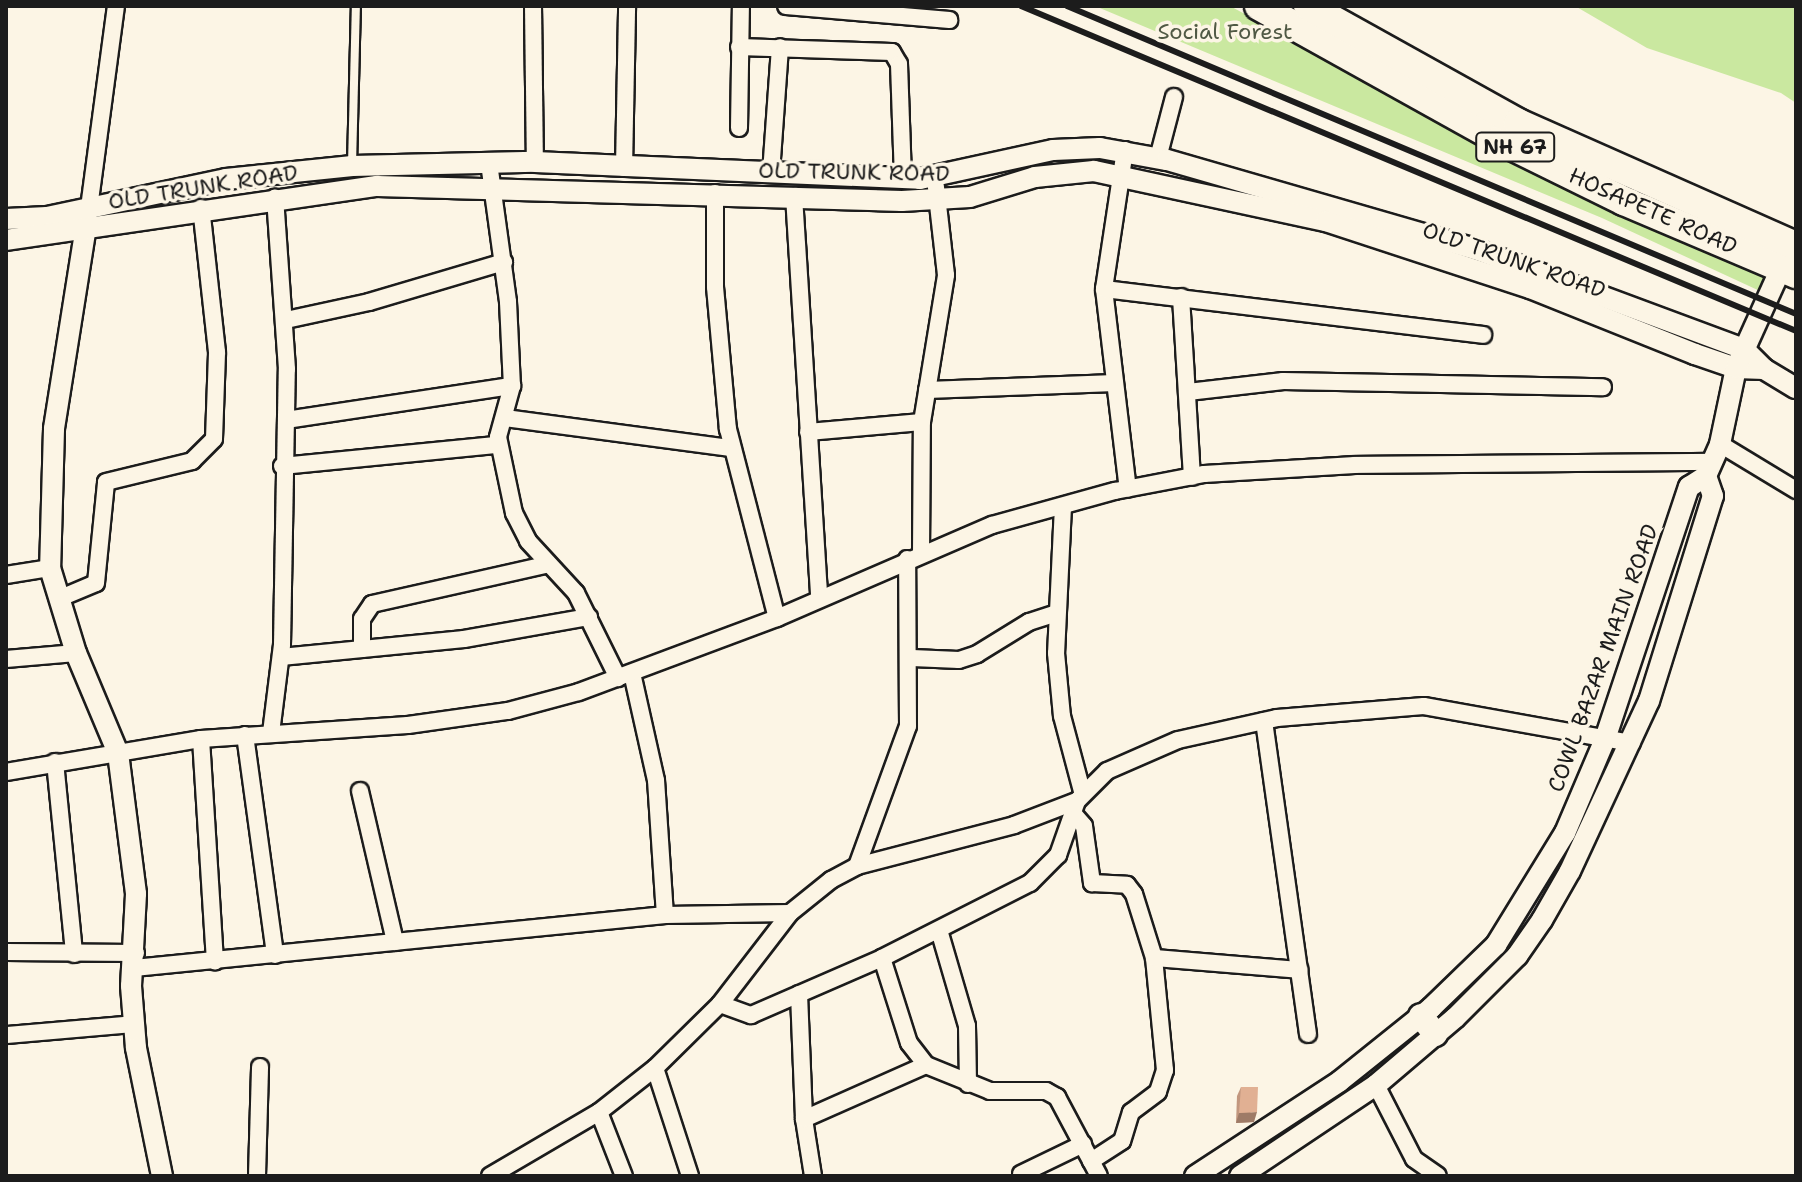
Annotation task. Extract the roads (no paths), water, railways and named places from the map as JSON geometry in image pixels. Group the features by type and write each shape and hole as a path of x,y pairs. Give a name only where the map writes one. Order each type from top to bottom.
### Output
{"highway":[{"name":"HOSAPETE ROAD","path":"1259,6 1500,140 1792,254"},
{"name":"HOSAPETE ROAD","path":"1308,6 1518,123 1792,254"}],"street":[{"path":"116,6 89,208 54,429 50,568 76,653 118,753 136,894 134,1024 162,1176"},
{"path":"533,6 535,162"},
{"path":"624,168 627,6"},
{"path":"739,128 741,6"},
{"path":"786,6 949,20"},
{"path":"739,47 886,50 897,56 903,178"},
{"path":"771,173 780,47"},
{"path":"1158,158 1174,97"},
{"path":"1125,150 1104,289 1128,489"},
{"name":"OLD TRUNK ROAD","path":"6,219 89,208 226,179 352,166 535,162 903,178 934,177 1041,152 1125,150 1475,249 1733,360"},
{"path":"489,163 504,262 512,386 498,445 514,513 528,541 576,593 625,675 656,780 665,915"},
{"name":"OLD TRUNK ROAD","path":"6,240 84,232 201,208 275,197 377,186 938,200 1064,172 1122,175 1326,221 1530,288 1733,360"},
{"path":"857,866 908,726 922,422 946,275 934,177"},
{"path":"715,193 715,287 731,448 751,501 777,618"},
{"path":"794,196 819,598"},
{"path":"271,733 281,657 282,466 286,420 286,320 275,197"},
{"path":"58,599 96,583 106,482 192,461 214,439 217,352 201,208"},
{"path":"1240,1176 1376,1085 1428,1025 1517,956 1542,920 1632,743 1713,496 1713,461 1733,360 1792,254"},
{"path":"286,320 369,302 504,262"},
{"path":"1104,289 1483,335"},
{"path":"1181,297 1192,477"},
{"path":"1733,360 1764,369 1796,388"},
{"path":"1188,392 1283,381 1603,387"},
{"path":"927,390 1115,383"},
{"path":"286,420 512,386"},
{"path":"505,418 731,448"},
{"path":"808,432 922,422"},
{"path":"282,466 498,445"},
{"path":"6,772 201,739 408,725 508,711 625,675 777,618 914,556 1063,506 1192,477 1355,465 1713,461 1796,490"},
{"name":"COWL BAZAR MAIN ROAD","path":"1195,1176 1294,1115 1428,1025 1496,945 1533,890 1565,833 1605,739 1689,487 1713,461"},
{"path":"882,958 909,1043 926,1065 968,1084 1011,1094 1046,1091 1057,1097 1095,1169 1122,1141 1131,1112 1163,1083 1154,958 1132,887 1101,886 1089,878 1084,826 1062,716 1057,613 1063,506"},
{"path":"362,649 362,619 372,604 549,564"},
{"path":"6,575 50,568"},
{"path":"912,658 959,660 977,654 1029,622 1057,613"},
{"path":"281,657 464,639 589,617"},
{"path":"6,659 76,653"},
{"path":"490,1176 599,1112 655,1068 720,1004 790,913 857,866 1014,825 1077,801 1107,771 1178,740 1264,721 1357,708 1424,706 1632,743"},
{"path":"1264,721 1308,1034"},
{"path":"245,735 275,955"},
{"path":"201,739 215,962"},
{"path":"55,762 74,954"},
{"path":"360,791 395,942"},
{"path":"720,1004 751,1015 939,930 1044,871 1058,855 1077,801"},
{"path":"6,952 215,962 665,915 790,913"},
{"path":"939,930 967,1026 968,1084"},
{"path":"1154,958 1300,970"},
{"path":"799,994 804,1119 813,1176"},
{"path":"6,1035 134,1024"},
{"path":"804,1119 926,1065"},
{"path":"257,1176 260,1067"},
{"path":"655,1068 690,1176"},
{"path":"1376,1085 1414,1159 1438,1176"},
{"path":"599,1112 624,1176"},
{"path":"1021,1174 1083,1144"}],"lane":[{"path":"352,166 356,6"}],"railway":[{"path":"1021,6 1796,331"},
{"path":"1067,6 1796,314"}],"park label":[{"name":"Social Forest","path":"1225,32"}]}
